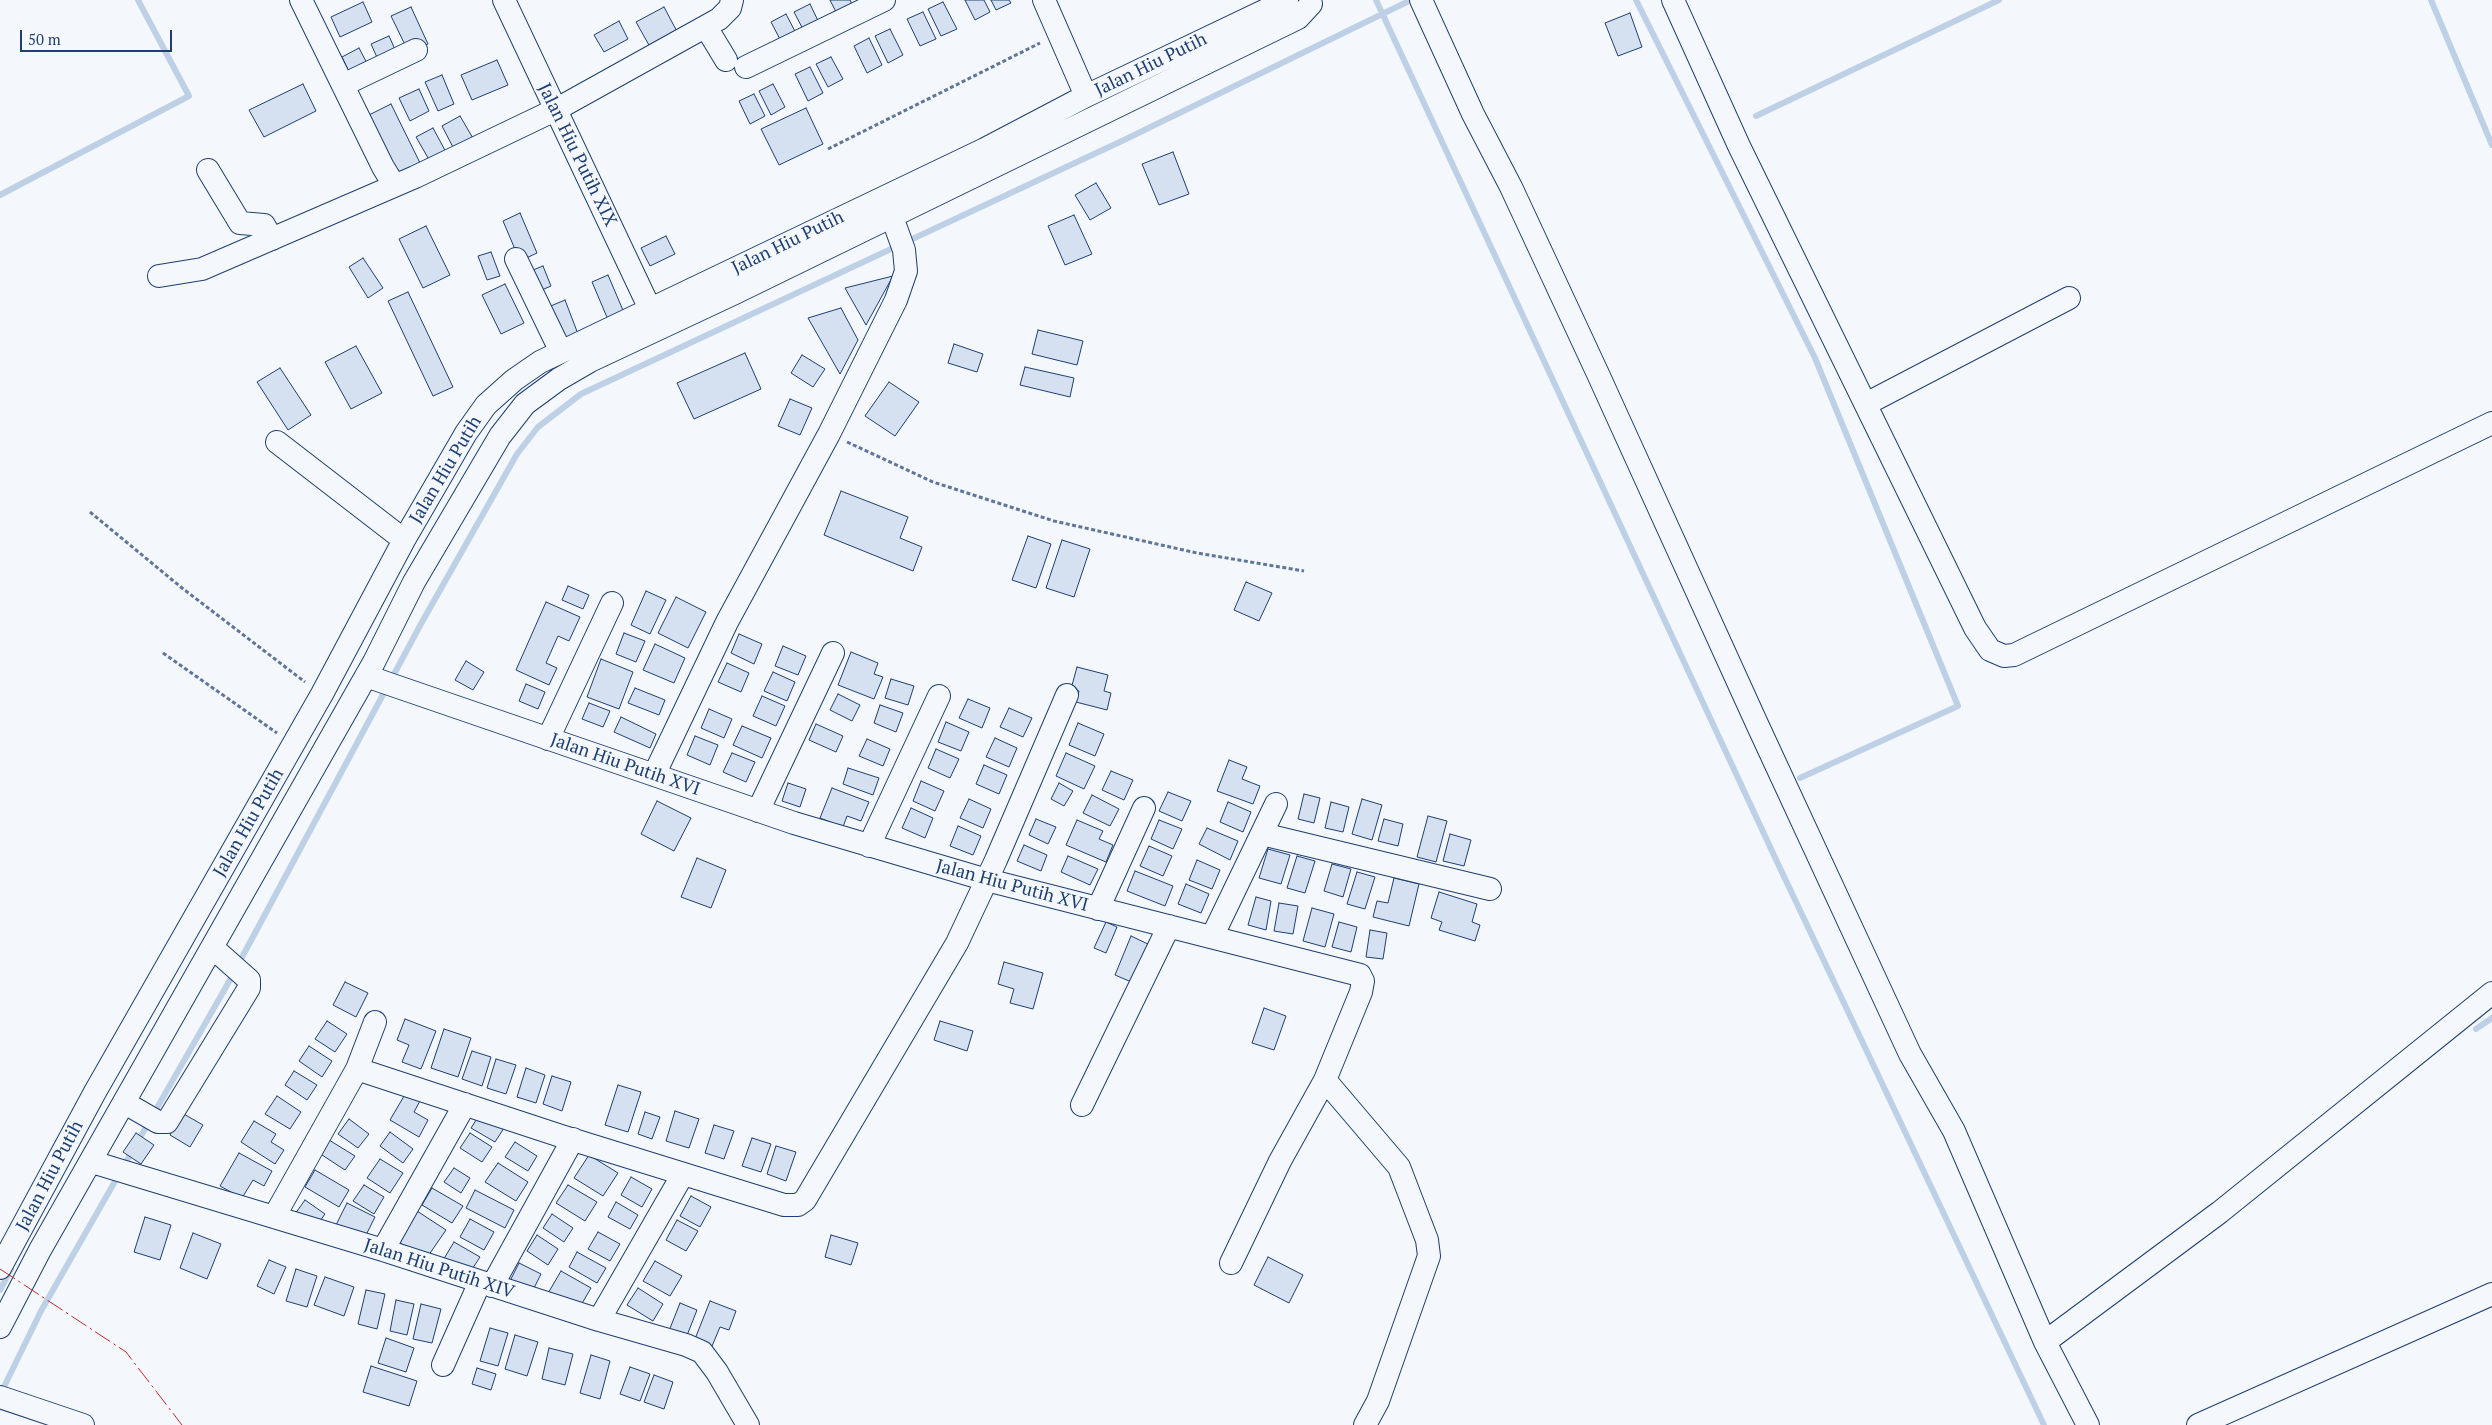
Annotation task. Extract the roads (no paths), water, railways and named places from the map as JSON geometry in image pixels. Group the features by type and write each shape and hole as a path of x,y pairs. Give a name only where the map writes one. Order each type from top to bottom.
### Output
{"street":[{"path":"302,0 394,185"},
{"name":"Jalan Hiu Putih XIX","path":"504,0 540,80 557,109 650,309"},
{"path":"159,276 202,269 394,185 557,109 719,19 730,8 732,0"},
{"path":"706,27 736,64 884,0"},
{"path":"1044,0 1086,96"},
{"name":"Jalan Hiu Putih","path":"0,1327 40,1250 92,1162 366,676 414,582 500,436 525,404 559,379 590,361 985,149 1086,96 1287,0"},
{"path":"1422,0 1473,114 1511,187 1598,374 1906,1045 1954,1131 2045,1342 2088,1425"},
{"path":"1673,0 1739,146 1975,628 1990,650 2004,656 2014,656 2492,423"},
{"path":"763,268 892,217 1298,18 1308,1"},
{"path":"343,85 416,50"},
{"path":"208,170 240,223 264,225 272,239"},
{"path":"654,775 727,622 829,434 896,300 906,271 904,250 892,217"},
{"path":"516,259 561,352"},
{"name":"Jalan Hiu Putih","path":"0,1268 7,1237 95,1092 322,694 404,540 466,433 486,405 530,369 561,352 650,309 763,268"},
{"path":"1866,404 2069,298"},
{"path":"277,442 404,540"},
{"path":"390,566 414,582"},
{"path":"548,739 612,603"},
{"path":"758,811 833,653"},
{"name":"Jalan Hiu Putih XVI","path":"366,676 758,811 869,846 987,880 1360,975 1363,981 1361,992 1325,1080 1280,1161 1231,1263"},
{"path":"357,1069 682,1174 784,1205 798,1205 805,1200 957,943 987,880 1067,695"},
{"path":"869,846 939,696"},
{"path":"1212,937 1276,804"},
{"path":"1098,909 1144,808"},
{"path":"1262,834 1490,889"},
{"path":"1082,1105 1169,926"},
{"path":"95,1092 158,1122 167,1122 249,988 249,980 213,948"},
{"path":"2045,1342 2220,1212 2492,993"},
{"path":"274,1217 337,1100 357,1069 375,1022"},
{"path":"1325,1080 1399,1167 1426,1240 1429,1256 1378,1401 1364,1425"},
{"path":"383,1250 465,1104"},
{"path":"443,1364 486,1284 573,1140"},
{"name":"Jalan Hiu Putih XIV","path":"92,1162 383,1250 702,1352 717,1372 748,1425"},
{"path":"599,1320 682,1174"},
{"path":"2198,1425 2492,1294"},
{"path":"0,1397 84,1425"}],"waterway":[{"path":"0,195 189,96 138,0"},
{"path":"1376,0 1779,866 2044,1425"},
{"path":"1,1393 41,1311 226,987 422,622 517,454 538,427 581,394 1124,140 1411,0"},
{"path":"1636,0 1815,358 1958,706 1800,778"},
{"path":"1756,116 1999,0"},
{"path":"2431,0 2492,145"},
{"path":"2476,1029 2492,1018"},
{"path":"0,1290 11,1269"}]}
